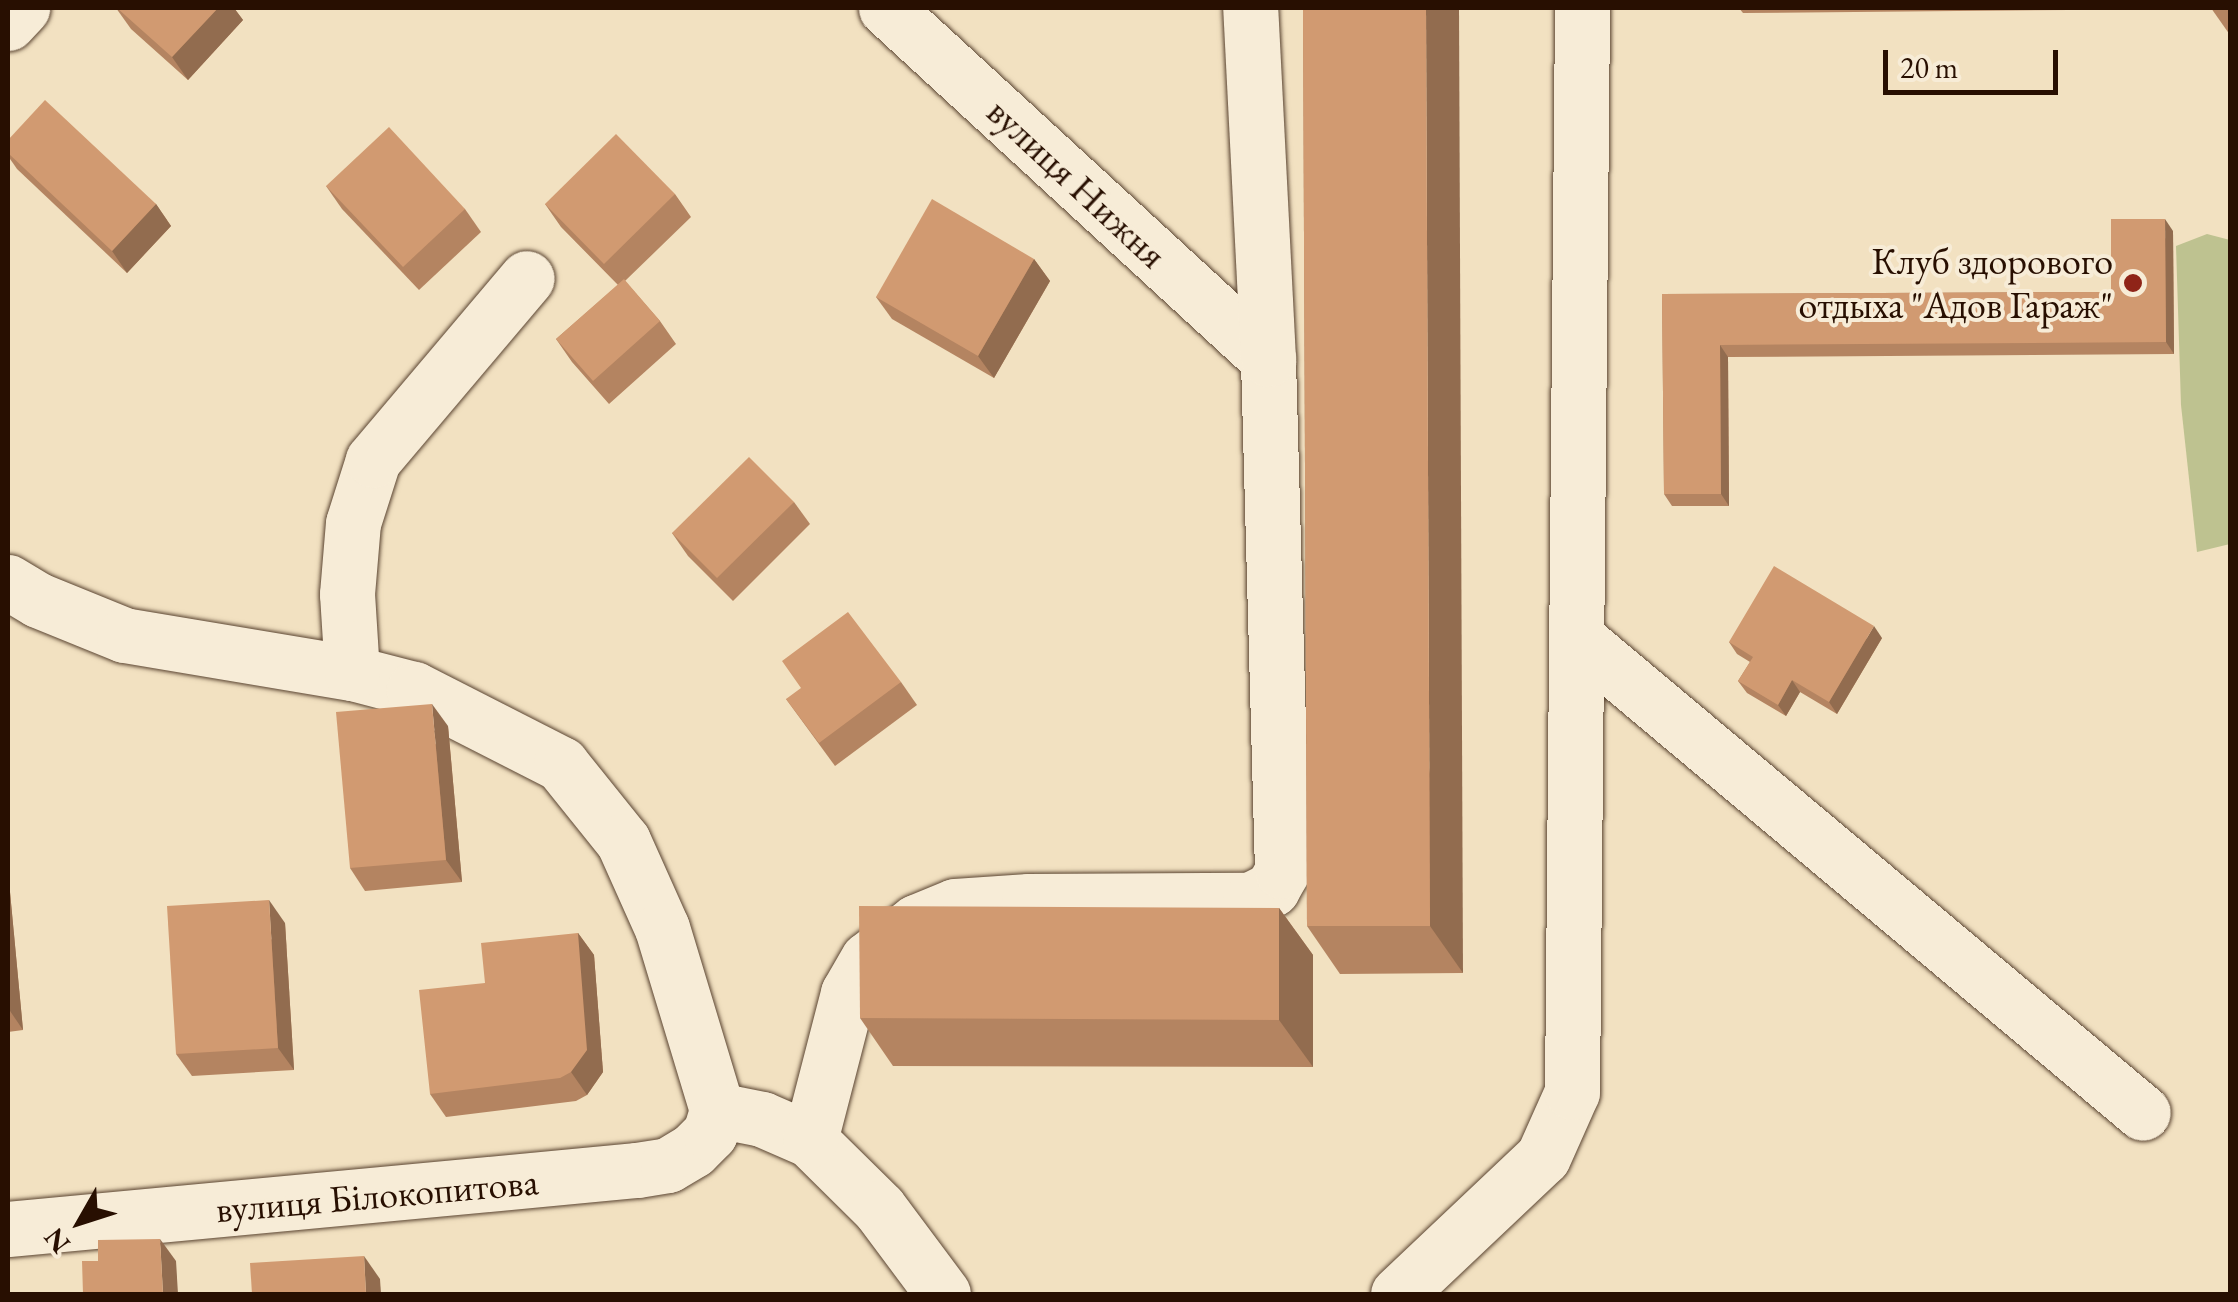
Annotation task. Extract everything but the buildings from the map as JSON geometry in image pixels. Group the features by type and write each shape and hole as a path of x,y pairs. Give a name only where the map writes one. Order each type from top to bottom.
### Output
{"street":[{"path":"8,23 22,8"},
{"name":"вулиця Нижня","path":"886,8 1268,359"},
{"path":"810,1140 848,993 868,960 916,922 955,906 1029,901 1250,900 1272,889 1277,880 1283,852 1268,359 1250,8"},
{"path":"1398,1294 1543,1158 1572,1092 1582,8"},
{"path":"352,674 347,594 354,523 373,460 528,278"},
{"path":"8,582 38,600 124,635 352,674 414,689 561,764 624,840 662,928 716,1110 762,1119 810,1140 879,1208 943,1294"},
{"path":"1578,639 2142,1113"},
{"name":"вулиця Білокопитова","path":"8,1229 637,1170 668,1164 693,1150 710,1133 716,1110"}],"green space":[{"path":"2207,234 2230,240 2230,544 2197,552 2181,405 2176,246"}],"place":[{"name":"Клуб здорового отдыха \"Адов Гараж\"","path":"2133,283"}]}
